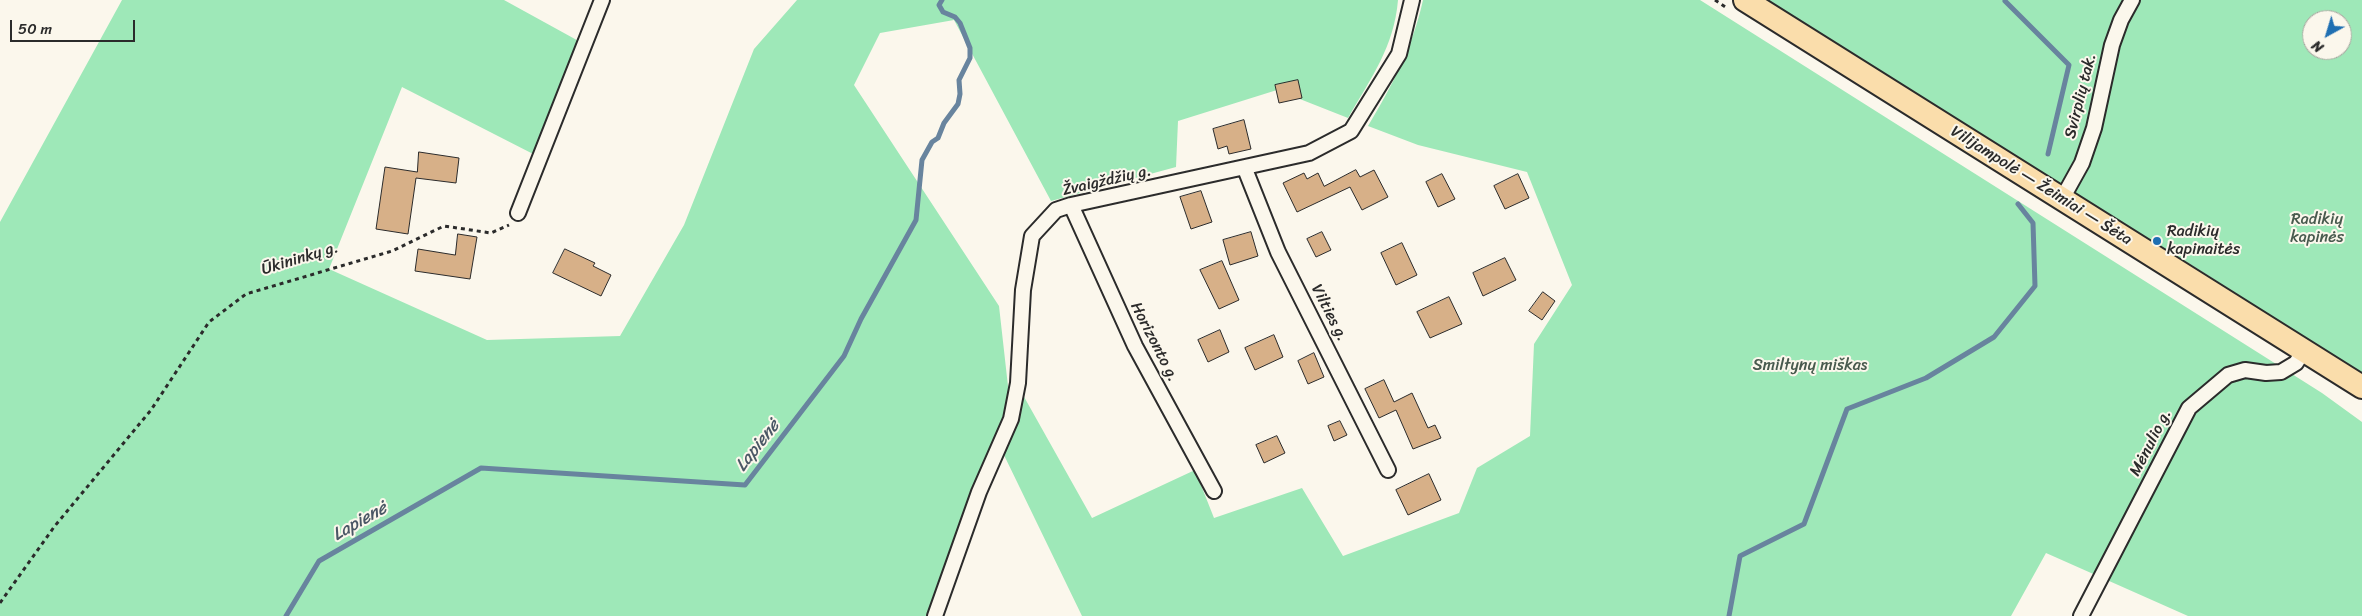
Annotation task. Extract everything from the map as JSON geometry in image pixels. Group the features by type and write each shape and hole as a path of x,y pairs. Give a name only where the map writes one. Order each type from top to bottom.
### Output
{"main road":[{"name":"Vilijampolė — Žeimiai — Šėta","path":"1745,0 2362,387"}],"street":[{"path":"518,212 602,0"},
{"name":"Žvaigždžių g.","path":"935,616 979,492 1011,419 1018,383 1023,290 1032,236 1056,210 1070,205 1245,169 1309,153 1351,131 1399,54 1412,0"},
{"name":"Svirplių tak.","path":"2062,199 2082,163 2094,128 2112,45 2121,20 2132,0"},
{"name":"Vilties g.","path":"1245,169 1278,252 1388,470"},
{"name":"Horizonto g.","path":"1070,205 1135,346 1214,491"},
{"name":"Mėnulio g.","path":"2082,616 2189,408 2228,375 2245,370 2266,373 2281,372 2296,363 2304,350"}],"path":[{"name":"Ūkininkų g.","path":"0,603 54,527 151,410 209,322 238,300 246,294 392,251 444,226 491,233 509,225 518,212"}],"green space":[{"path":"122,0 504,0 584,44 539,157 402,87 329,269 487,340 620,336 684,225 754,49 797,0 1398,0 1392,33 1380,62 1348,118 1277,90 1178,121 1176,167 1051,201 954,20 880,33 854,85 999,306 1010,404 981,472 929,616 0,616 0,222"},
{"name":"Smiltynų miškas","path":"1423,0 1700,0 2322,393 2362,422 2362,616 2188,616 2046,553 2011,616 1082,616 1003,453 1023,395 1092,518 1195,470 1214,518 1302,488 1343,556 1459,513 1477,468 1530,436 1534,344 1572,285 1527,172 1418,145 1368,126 1408,50"},
{"name":"Radikių kapinės","path":"1764,0 2362,0 2362,374 2201,271"}],"building":[{"path":"1298,80 1302,98 1279,103 1275,85"},
{"path":"1244,120 1251,149 1229,154 1227,146 1218,149 1213,129"},
{"path":"419,152 459,158 456,183 416,178 408,234 376,229 385,167 417,172"},
{"path":"1356,170 1360,177 1374,170 1388,197 1362,210 1350,187 1297,212 1283,183 1304,173 1307,179 1318,173 1324,186"},
{"path":"1442,174 1455,199 1438,207 1426,182"},
{"path":"1518,174 1529,198 1505,209 1494,186"},
{"path":"1201,191 1212,222 1191,229 1180,197"},
{"path":"1251,232 1258,256 1230,265 1223,240"},
{"path":"1322,232 1331,250 1316,257 1307,239"},
{"path":"458,234 477,237 470,279 415,271 418,249 455,255"},
{"path":"1402,243 1417,275 1396,285 1381,253"},
{"path":"565,249 595,263 593,266 611,275 601,296 553,273"},
{"path":"1505,258 1516,280 1483,296 1473,273"},
{"path":"1222,261 1239,300 1219,309 1200,270"},
{"path":"1543,292 1555,301 1542,320 1529,311"},
{"path":"1449,297 1462,324 1430,338 1417,312"},
{"path":"1220,330 1229,352 1208,362 1198,340"},
{"path":"1274,335 1283,357 1255,370 1245,348"},
{"path":"1314,353 1324,377 1308,384 1298,361"},
{"path":"1384,380 1394,402 1412,393 1428,428 1435,425 1441,438 1413,449 1396,410 1379,418 1365,389"},
{"path":"1340,421 1347,435 1334,441 1328,426"},
{"path":"1277,436 1285,453 1264,463 1256,445"},
{"path":"1429,474 1441,500 1408,515 1396,490"}],"waterway":[{"name":"Lapienė","path":"286,616 319,561 481,468 745,485 844,356 861,319 916,220 922,160 932,142 938,138 944,123 958,104 960,94 959,80 970,58 970,48 960,23 955,17 943,12 939,5 942,0"},
{"path":"2005,1 2069,65 2048,154"},
{"path":"1729,616 1740,556 1804,524 1847,409 1926,378 1994,337 2035,286 2033,223 2018,204"}],"place":[{"name":"Radikių kapinaitės","path":"2157,241"}]}
